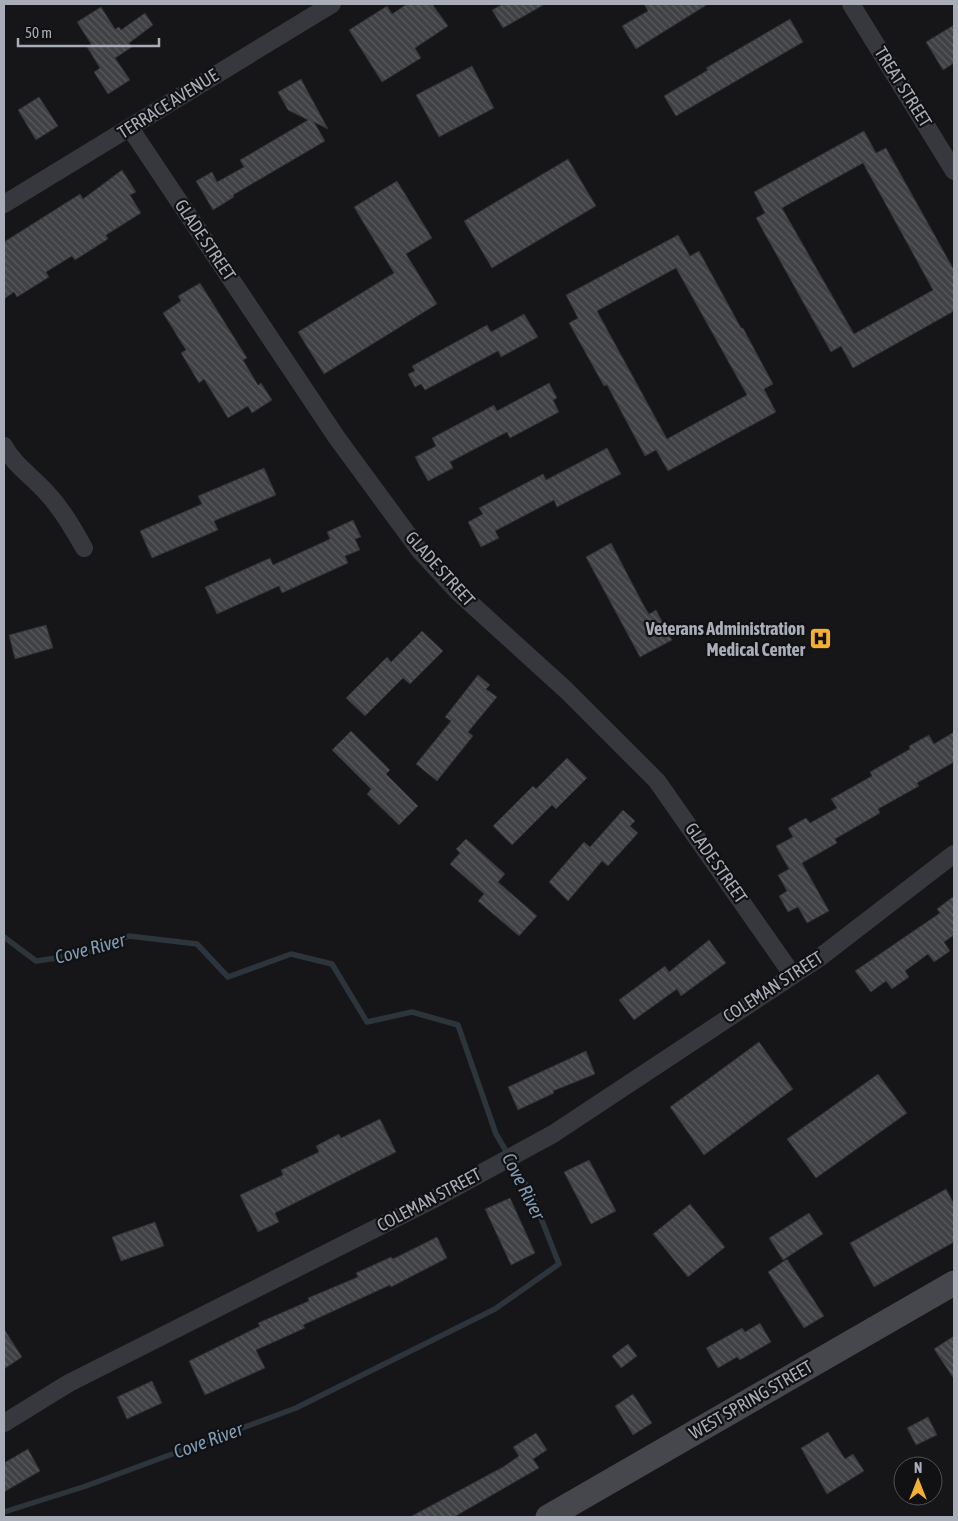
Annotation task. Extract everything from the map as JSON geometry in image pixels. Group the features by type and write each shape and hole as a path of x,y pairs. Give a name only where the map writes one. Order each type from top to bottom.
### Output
{"main road":[{"name":"WEST SPRING STREET","path":"548,1517 954,1283"}],"street":[{"name":"TERRACE AVENUE","path":"4,204 332,4"},
{"name":"TREAT STREET","path":"851,4 954,171"},
{"name":"GLADE STREET","path":"130,128 338,438 420,551 457,591 566,690 658,780 792,974"},
{"path":"4,446 21,471 46,492 71,524 84,548"},
{"name":"COLEMAN STREET","path":"4,1423 69,1382 423,1204 552,1134 792,974 819,958 954,854"}],"building":[{"path":"407,4 432,4 448,26 415,48 421,58 382,82 349,30 387,6 392,14"},
{"path":"503,4 545,4 503,28 492,10"},
{"path":"644,4 708,4 636,49 622,26 648,11"},
{"path":"101,7 115,29 119,27 121,30 145,13 153,25 129,43 132,47 115,58 130,80 108,94 94,72 100,68 87,47 91,44 77,22"},
{"path":"790,19 803,42 676,116 664,96 708,70 706,68"},
{"path":"954,25 954,63 943,70 926,42"},
{"path":"472,66 494,108 439,137 416,95"},
{"path":"301,79 328,129 314,122 325,141 233,195 234,197 213,210 196,181 212,172 217,182 244,167 240,160 308,120 288,110 278,92"},
{"path":"39,97 58,126 36,140 18,110"},
{"path":"864,131 876,153 886,148 954,270 954,311 853,368 841,346 831,352 756,218 765,213 754,192","holes":["863,163 933,290 854,334 782,208"]},
{"path":"568,159 596,206 492,268 464,221"},
{"path":"122,170 136,192 130,195 141,213 106,235 108,239 75,260 72,256 46,272 49,277 17,297 14,292 4,299 4,242 80,194 83,199"},
{"path":"397,181 432,238 406,254 437,304 324,374 298,332 394,273 354,207"},
{"path":"678,235 690,256 699,251 741,328 743,328 773,384 764,389 776,412 668,471 656,450 645,456 607,385 604,386 569,323 578,318 566,295","holes":["676,268 747,395 667,439 597,311"]},
{"path":"200,283 247,358 243,360 258,385 261,383 272,400 252,413 248,406 228,418 204,379 199,383 181,353 186,350 163,313 181,301 178,296"},
{"path":"524,314 538,337 501,357 498,351 425,390 421,384 415,387 408,374 415,371 412,366 487,325 491,332"},
{"path":"549,383 557,398 553,400 559,412 510,438 507,432 450,462 453,468 428,481 415,457 436,446 432,438 494,405 497,411"},
{"path":"607,448 621,474 557,507 554,500 495,531 499,538 481,547 468,522 483,514 479,508 543,474 546,480"},
{"path":"264,468 276,495 214,521 218,530 152,558 140,531 202,504 198,496"},
{"path":"353,520 361,537 355,539 360,550 345,556 348,563 282,593 279,586 217,614 205,587 270,558 273,565 330,539 327,532"},
{"path":"611,543 649,614 656,610 672,640 640,657 586,557"},
{"path":"46,625 53,648 15,659 9,635"},
{"path":"422,631 443,651 410,684 403,678 365,716 346,698 387,657 391,662"},
{"path":"478,675 490,685 486,689 497,697 468,732 473,736 437,781 416,764 451,721 445,717"},
{"path":"351,731 390,770 386,774 418,806 399,825 367,794 371,789 332,750"},
{"path":"954,732 954,762 917,783 919,786 878,809 880,813 835,839 837,843 802,863 829,911 807,923 798,907 788,912 779,896 787,891 778,875 789,869 776,846 793,837 788,828 806,818 810,823 837,808 831,799 872,776 870,772 910,749 909,746 929,735 934,744"},
{"path":"567,758 587,778 556,809 552,805 512,845 493,826 533,786 536,789"},
{"path":"623,810 635,821 630,826 638,833 608,866 602,861 568,901 549,882 584,842 590,847"},
{"path":"466,839 505,874 498,882 537,916 519,936 478,901 484,894 450,864 460,853 456,849"},
{"path":"954,896 954,935 944,942 950,951 934,962 928,954 905,971 909,977 892,989 886,981 871,992 855,971 940,913 937,909"},
{"path":"709,940 726,963 681,996 677,989 634,1020 619,1000 665,966 669,972"},
{"path":"759,1042 793,1089 704,1155 670,1107"},
{"path":"586,1051 595,1074 553,1091 554,1093 518,1110 508,1087"},
{"path":"878,1074 907,1113 816,1178 787,1139"},
{"path":"380,1119 396,1152 275,1213 279,1222 258,1232 240,1195 283,1175 281,1170 319,1152 316,1146 339,1134 341,1138"},
{"path":"589,1160 616,1211 591,1224 564,1172"},
{"path":"946,1189 954,1204 954,1242 874,1287 850,1243"},
{"path":"510,1198 535,1253 511,1265 485,1209"},
{"path":"690,1204 725,1247 688,1277 653,1234"},
{"path":"809,1213 823,1234 783,1260 769,1238"},
{"path":"155,1222 164,1246 121,1261 112,1237"},
{"path":"437,1237 447,1258 391,1287 390,1285 303,1325 305,1328 256,1350 265,1368 205,1395 189,1361 260,1326 258,1323 309,1301 308,1298 358,1277 356,1273 391,1257 393,1259"},
{"path":"787,1259 824,1316 804,1328 768,1272"},
{"path":"760,1323 771,1342 740,1360 737,1357 718,1368 706,1348 742,1328 745,1332"},
{"path":"4,1329 22,1357 4,1369"},
{"path":"954,1336 954,1379 934,1349"},
{"path":"628,1344 637,1356 621,1368 612,1356"},
{"path":"152,1381 162,1403 127,1419 117,1397"},
{"path":"633,1394 652,1423 633,1435 615,1406"},
{"path":"928,1417 937,1435 916,1445 907,1428"},
{"path":"828,1432 845,1459 853,1454 864,1471 827,1494 801,1448"},
{"path":"536,1433 547,1450 533,1459 539,1468 454,1517 410,1517 503,1467 519,1456 513,1447"},
{"path":"28,1449 40,1471 4,1492 4,1463"}],"waterway":[{"name":"Cove River","path":"4,937 36,961 84,954 129,936 197,944 228,977 291,954 332,964 367,1022 412,1012 458,1025 496,1134 532,1195 559,1264 495,1309 296,1408 86,1486 4,1512"}],"place":[{"name":"Veterans Administration Medical Center","path":"821,639"}]}
